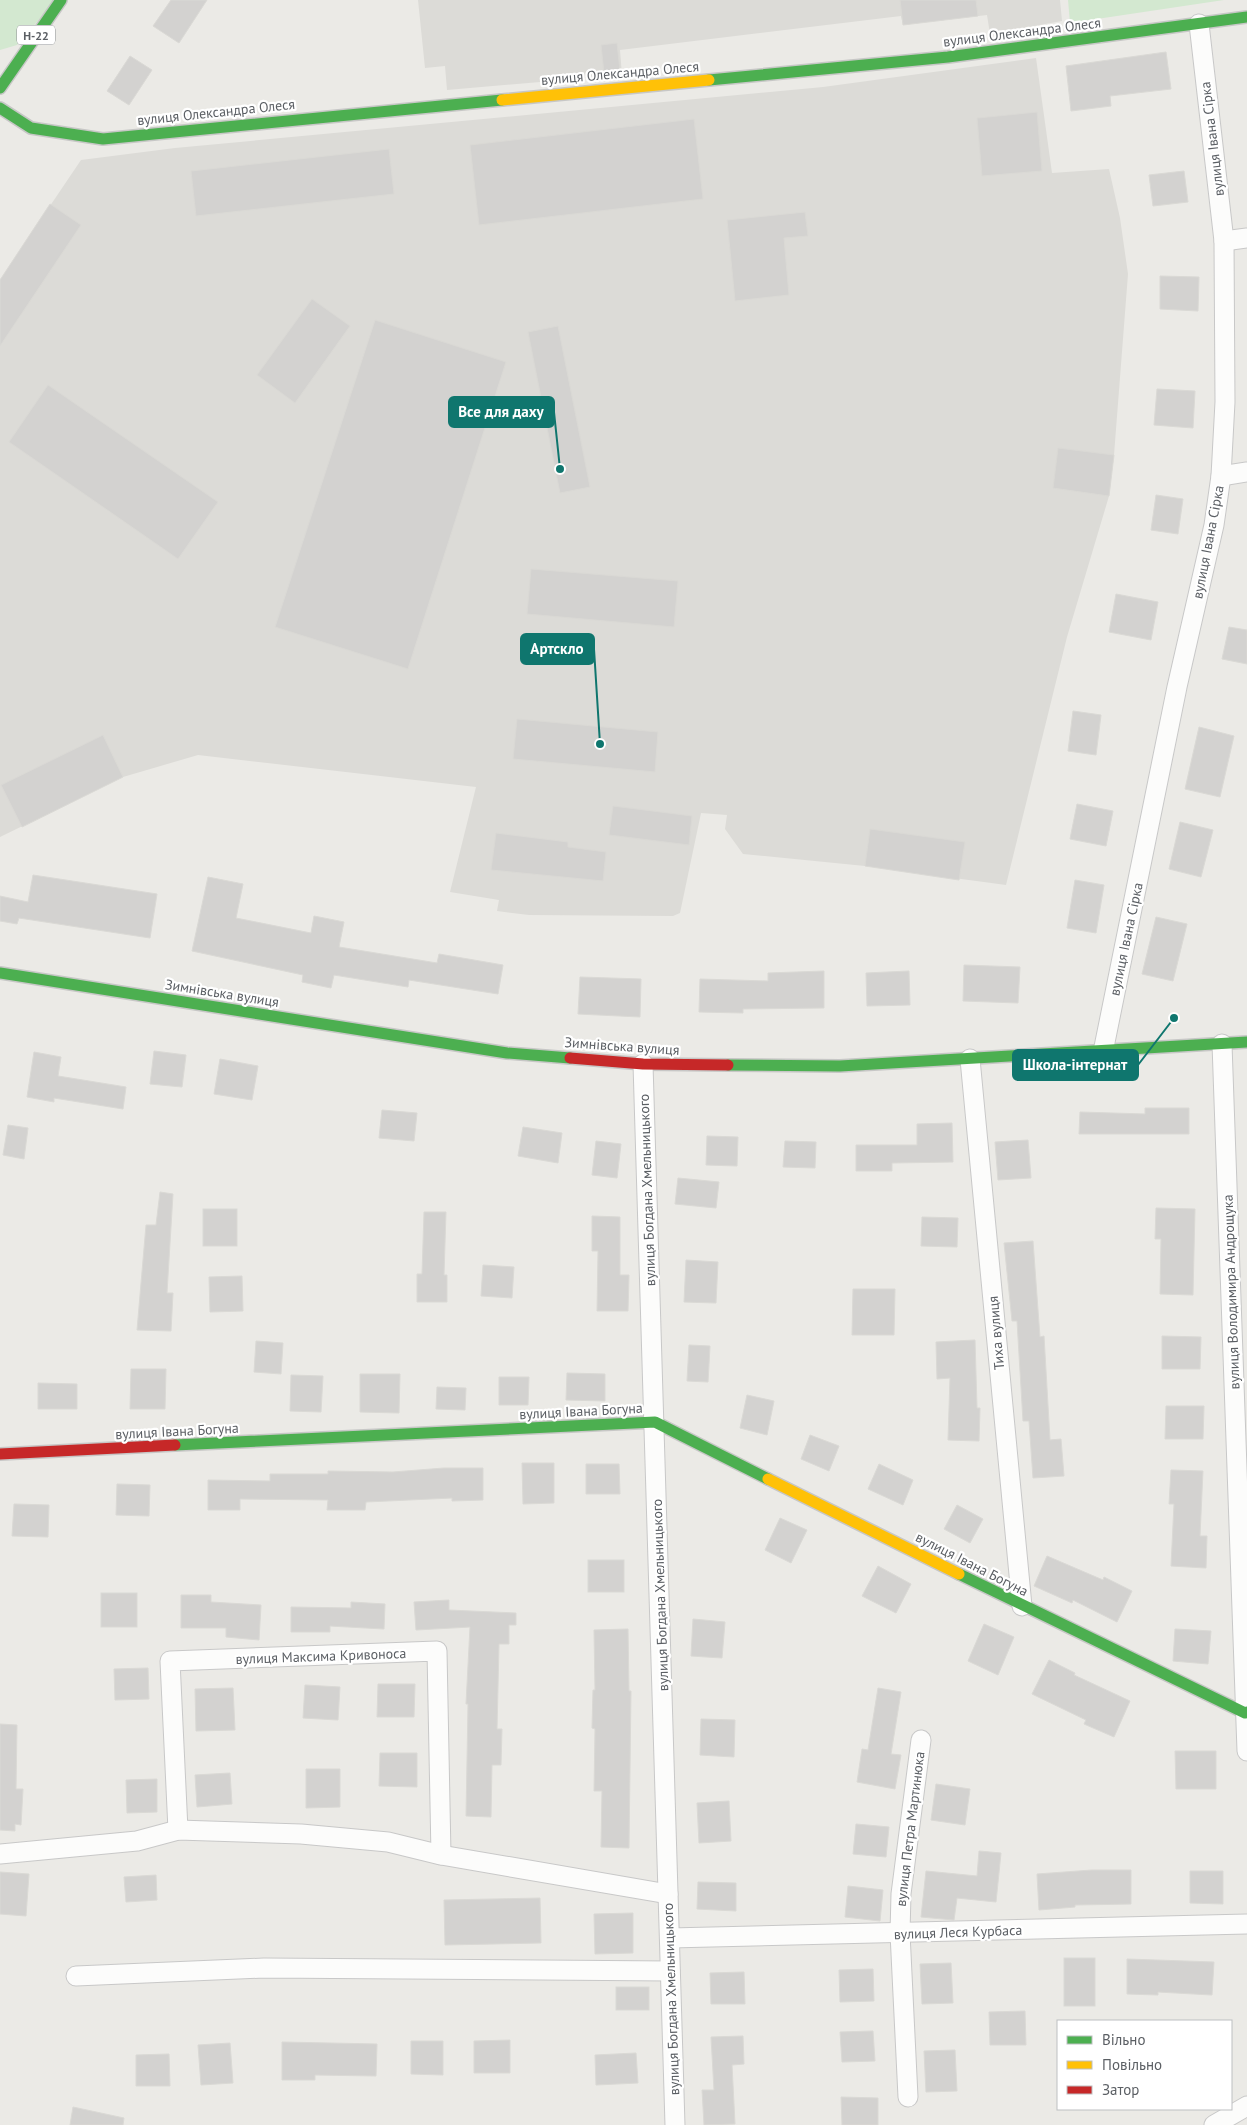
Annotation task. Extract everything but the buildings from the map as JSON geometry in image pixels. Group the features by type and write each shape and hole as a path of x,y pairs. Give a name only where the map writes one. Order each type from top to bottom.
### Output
{"street":[{"name":"Н-22","path":"0,88 61,0"},
{"name":"вулиця Олександра Олеся","path":"0,108 31,128 103,139 948,57 1247,16"},
{"name":"вулиця Івана Сірка","path":"1103,1052 1177,687 1214,525 1222,476 1225,402 1224,241 1199,24"},
{"path":"1224,241 1247,238"},
{"path":"1222,476 1247,472"},
{"name":"Зимнівська вулиця","path":"0,973 507,1053 643,1064 840,1066 970,1060 1247,1042"},
{"name":"вулиця Володимира Андрощука","path":"1222,1044 1242,1470 1247,1750"},
{"name":"Тиха вулиця","path":"970,1060 1022,1606"},
{"name":"вулиця Богдана Хмельницького","path":"643,1064 675,2125"},
{"name":"вулиця Івана Богуна","path":"0,1454 655,1422 1022,1606 1246,1712"},
{"name":"вулиця Максима Кривоноса","path":"178,1830 170,1661 437,1651 441,1855"},
{"name":"вулиця Петра Мартинюка","path":"908,2097 900,1933 901,1894 920,1740"},
{"path":"0,1854 137,1841 178,1830 301,1834 388,1842 441,1855 668,1894"},
{"name":"вулиця Леся Курбаса","path":"670,1938 1247,1924"},
{"path":"76,1976 264,1968 670,1971"},
{"path":"1214,2125 1247,2106"}],"shaded area":[{"path":"418,0 1060,0 1062,21 990,34 987,15 903,25 901,16 620,50 622,75 447,90 445,66 425,68"},
{"path":"1036,58 1052,173 1109,169 1120,218 1128,274 1109,496 1067,637 1006,885 865,866 743,854 725,829 727,815 701,813 680,913 673,916 529,915 497,911 499,900 450,892 476,787 198,755 123,777 0,837 0,280 81,160 175,148 823,87"}],"green space":[{"path":"0,0 56,0 17,45 0,50"},
{"path":"1068,0 1224,0 1070,23"}],"traffic: fast":[{"path":"0,88 61,0"},
{"path":"709,80 948,57 1247,17"},
{"path":"0,108 31,128 103,139 502,100"},
{"path":"0,973 507,1053 570,1058"},
{"path":"728,1065 840,1066 1247,1042"},
{"path":"175,1445 655,1422 768,1479"},
{"path":"959,1574 1245,1713 1247,1712"}],"traffic: slow":[{"path":"502,100 709,80"},
{"path":"768,1479 959,1574"}],"traffic: jam":[{"path":"570,1058 643,1064 728,1065"},
{"path":"0,1454 175,1445"}],"place":[{"name":"Все для даху","path":"560,469"},
{"name":"Артскло","path":"600,744"},
{"name":"Школа-інтернат","path":"1174,1018"}]}
